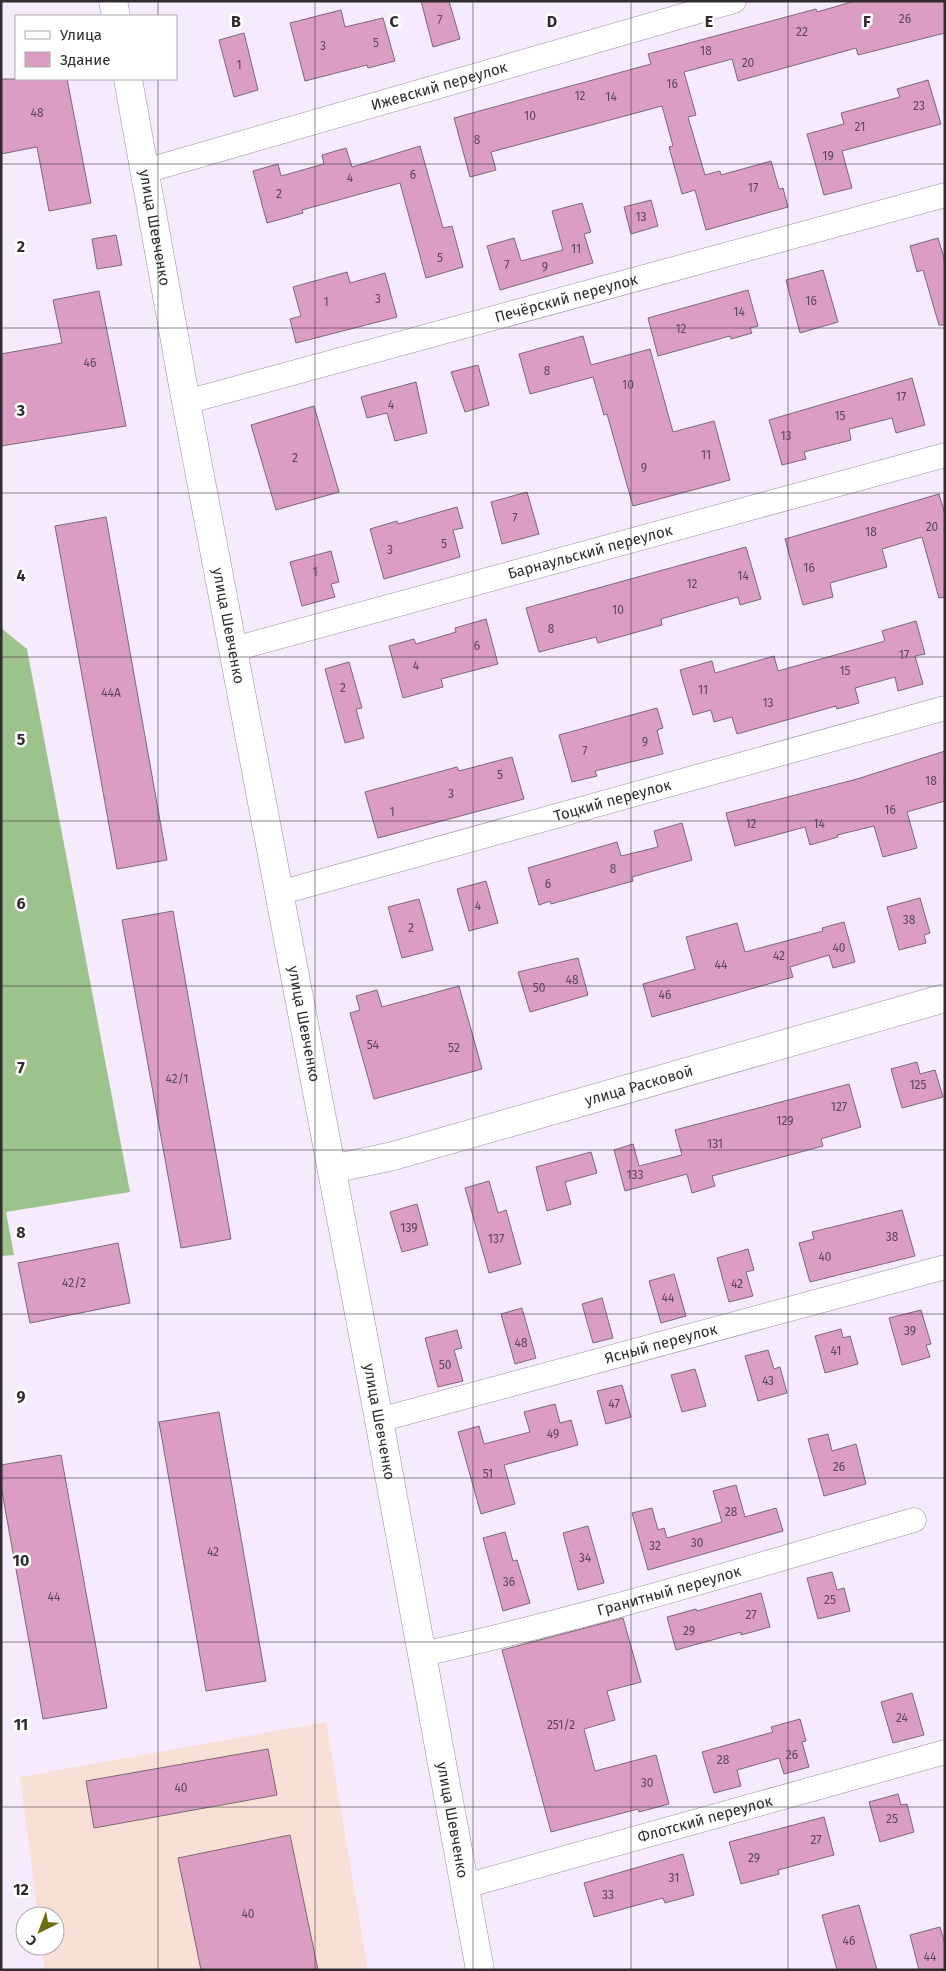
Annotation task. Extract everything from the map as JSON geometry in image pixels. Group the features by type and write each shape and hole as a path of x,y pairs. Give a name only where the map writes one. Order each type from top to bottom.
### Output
{"main road":[{"path":"113,1 116,15"},
{"name":"улица Шевченко","path":"128,80 186,402 332,1169 480,1970"},
{"name":"улица Расковой","path":"332,1169 393,1156 945,998"}],"street":[{"name":"Ижевский переулок","path":"145,171 734,1"},
{"name":"Печёрский переулок","path":"186,402 945,195"},
{"name":"Барнаульский переулок","path":"234,649 945,455"},
{"name":"Тоцкий переулок","path":"280,892 945,708"},
{"name":"Ясный переулок","path":"379,1420 945,1267"},
{"name":"Гранитный переулок","path":"422,1654 484,1640 644,1598 914,1520"},
{"name":"Флотский переулок","path":"465,1886 945,1752"}],"shaded area":[{"path":"326,1722 368,1970 45,1970 43,1956 65,1956 65,1906 37,1906 20,1777"}],"green space":[{"path":"1,628 27,649 130,1192 6,1212 14,1255 1,1256"}],"building":[{"path":"421,1 449,1 460,39 433,47"},
{"path":"855,1 945,1 945,33 858,55 856,48 738,81 732,59 684,72 696,115 688,117 705,175 720,171 721,175 771,161 779,189 783,188 788,207 706,230 695,190 682,194 669,147 673,146 662,106 491,152 496,170 470,177 454,118 651,64 648,54 816,9 817,12"},
{"path":"341,10 345,27 383,18 395,61 368,68 367,65 305,81 290,23"},
{"path":"244,33 258,90 234,97 219,40"},
{"path":"1,79 67,80 91,203 49,211 37,147 1,154"},
{"path":"928,80 941,124 842,151 852,188 824,195 807,134 844,124 841,113 900,97 897,89"},
{"path":"420,146 443,228 452,226 463,267 426,278 400,183 302,210 303,213 267,223 253,171 278,164 281,176 324,164 322,155 346,148 352,167"},
{"path":"651,200 658,226 631,234 624,207"},
{"path":"582,203 591,232 584,234 593,263 500,290 487,246 514,238 521,261 563,250 552,211"},
{"path":"116,235 122,265 97,269 92,239"},
{"path":"938,238 945,261 945,325 939,325 923,270 917,272 910,246"},
{"path":"823,270 838,322 800,333 786,280"},
{"path":"347,272 350,283 385,273 397,317 296,343 290,319 301,316 293,287"},
{"path":"748,290 758,326 750,328 752,333 731,339 730,336 658,356 648,318"},
{"path":"99,291 126,426 1,446 1,354 62,343 53,300"},
{"path":"583,336 591,365 650,349 673,432 714,421 730,480 633,506 607,414 604,415 593,377 530,394 519,354"},
{"path":"478,365 489,405 465,412 451,372"},
{"path":"912,378 925,425 896,433 892,418 849,429 851,440 804,452 806,459 782,465 769,420"},
{"path":"416,382 427,433 395,441 387,413 367,418 361,397"},
{"path":"314,406 339,492 276,510 251,425"},
{"path":"527,492 539,534 502,544 491,502"},
{"path":"939,494 945,514 945,597 939,598 922,537 882,549 887,567 830,583 833,597 803,605 785,539"},
{"path":"457,507 463,528 453,530 460,557 384,579 370,529 397,521 398,524"},
{"path":"106,517 167,860 117,869 55,526"},
{"path":"746,547 761,599 740,605 738,597 661,619 662,625 598,643 596,637 539,652 526,608"},
{"path":"331,551 339,582 331,584 335,597 302,606 290,562"},
{"path":"486,619 498,664 441,679 443,687 403,698 389,646 414,639 416,644 456,632 455,628"},
{"path":"916,621 925,654 915,656 923,684 898,691 895,677 855,688 859,703 837,709 836,706 737,734 732,717 714,722 711,710 693,715 680,670 712,661 715,673 774,656 778,671 885,641 882,631"},
{"path":"349,662 362,708 356,709 364,738 345,743 325,669"},
{"path":"657,708 663,728 657,730 663,754 595,771 597,776 572,782 559,735"},
{"path":"945,751 945,801 907,812 917,848 883,857 874,826 837,835 838,837 810,845 805,827 735,846 726,813 857,779"},
{"path":"512,757 524,799 378,838 365,792 457,767 459,771"},
{"path":"682,823 692,860 632,877 633,881 551,904 550,901 539,905 528,868 617,842 621,856 658,847 654,831"},
{"path":"486,881 498,923 469,931 457,889"},
{"path":"920,898 930,933 924,935 926,943 899,950 887,907"},
{"path":"419,899 433,950 402,958 388,907"},
{"path":"173,911 231,1239 181,1248 122,920"},
{"path":"844,922 855,962 833,968 829,955 790,967 793,977 652,1017 643,984 695,969 686,937 737,923 745,952 823,931 822,928"},
{"path":"578,958 588,995 530,1012 518,972"},
{"path":"459,986 482,1069 374,1099 350,1013 360,1010 356,996 377,990 382,1007"},
{"path":"917,1062 920,1074 935,1070 943,1097 902,1108 891,1069"},
{"path":"849,1084 861,1127 821,1139 823,1146 712,1176 715,1186 692,1193 687,1174 625,1191 614,1150 633,1144 639,1166 682,1155 675,1130"},
{"path":"591,1152 597,1173 565,1182 571,1204 547,1211 536,1167"},
{"path":"489,1181 498,1213 506,1210 521,1264 489,1273 465,1188"},
{"path":"417,1204 428,1245 402,1252 390,1212"},
{"path":"902,1210 915,1256 810,1282 799,1243 814,1239 812,1232"},
{"path":"118,1243 130,1303 30,1323 18,1263"},
{"path":"748,1249 754,1270 746,1272 753,1296 729,1302 717,1258"},
{"path":"674,1274 686,1316 661,1323 649,1281"},
{"path":"602,1298 613,1338 593,1343 582,1304"},
{"path":"522,1308 536,1358 515,1364 501,1314"},
{"path":"921,1310 931,1344 926,1345 930,1357 902,1365 889,1318"},
{"path":"841,1329 843,1338 850,1336 858,1364 825,1373 815,1336"},
{"path":"457,1330 462,1348 454,1350 463,1381 438,1387 425,1338"},
{"path":"768,1350 774,1369 780,1367 787,1393 758,1401 745,1356"},
{"path":"695,1369 706,1406 682,1412 671,1375"},
{"path":"622,1385 631,1417 606,1424 597,1391"},
{"path":"555,1404 560,1423 571,1420 578,1445 504,1465 515,1504 481,1514 458,1432 479,1426 484,1444 530,1432 524,1412"},
{"path":"219,1412 266,1681 206,1691 159,1422"},
{"path":"828,1434 832,1451 856,1444 866,1484 824,1496 808,1439"},
{"path":"61,1455 107,1708 43,1719 1,1486 1,1465"},
{"path":"736,1485 745,1517 776,1508 783,1531 648,1570 632,1513 652,1508 658,1530 664,1528 667,1538 722,1522 713,1491"},
{"path":"588,1526 604,1583 578,1590 563,1533"},
{"path":"505,1532 513,1561 517,1560 530,1603 503,1611 483,1538"},
{"path":"832,1572 837,1590 844,1588 850,1611 818,1619 807,1578"},
{"path":"761,1593 770,1627 741,1635 741,1632 676,1650 667,1617 696,1609 697,1611"},
{"path":"623,1618 641,1682 607,1691 615,1720 584,1729 595,1771 656,1755 669,1804 639,1812 638,1809 551,1832 502,1650"},
{"path":"912,1693 924,1735 893,1743 881,1702"},
{"path":"800,1719 806,1741 802,1742 809,1767 784,1774 779,1758 737,1770 741,1786 714,1793 702,1752 773,1732 771,1727"},
{"path":"268,1749 277,1795 94,1828 86,1781"},
{"path":"898,1794 901,1805 907,1804 914,1832 880,1842 869,1802"},
{"path":"824,1817 834,1855 778,1870 779,1874 741,1884 729,1842"},
{"path":"290,1835 318,1970 201,1970 178,1858"},
{"path":"683,1854 694,1895 665,1903 663,1898 594,1917 584,1883"},
{"path":"859,1905 877,1970 837,1970 822,1915"},
{"path":"940,1927 945,1944 945,1970 919,1970 910,1935"}]}
